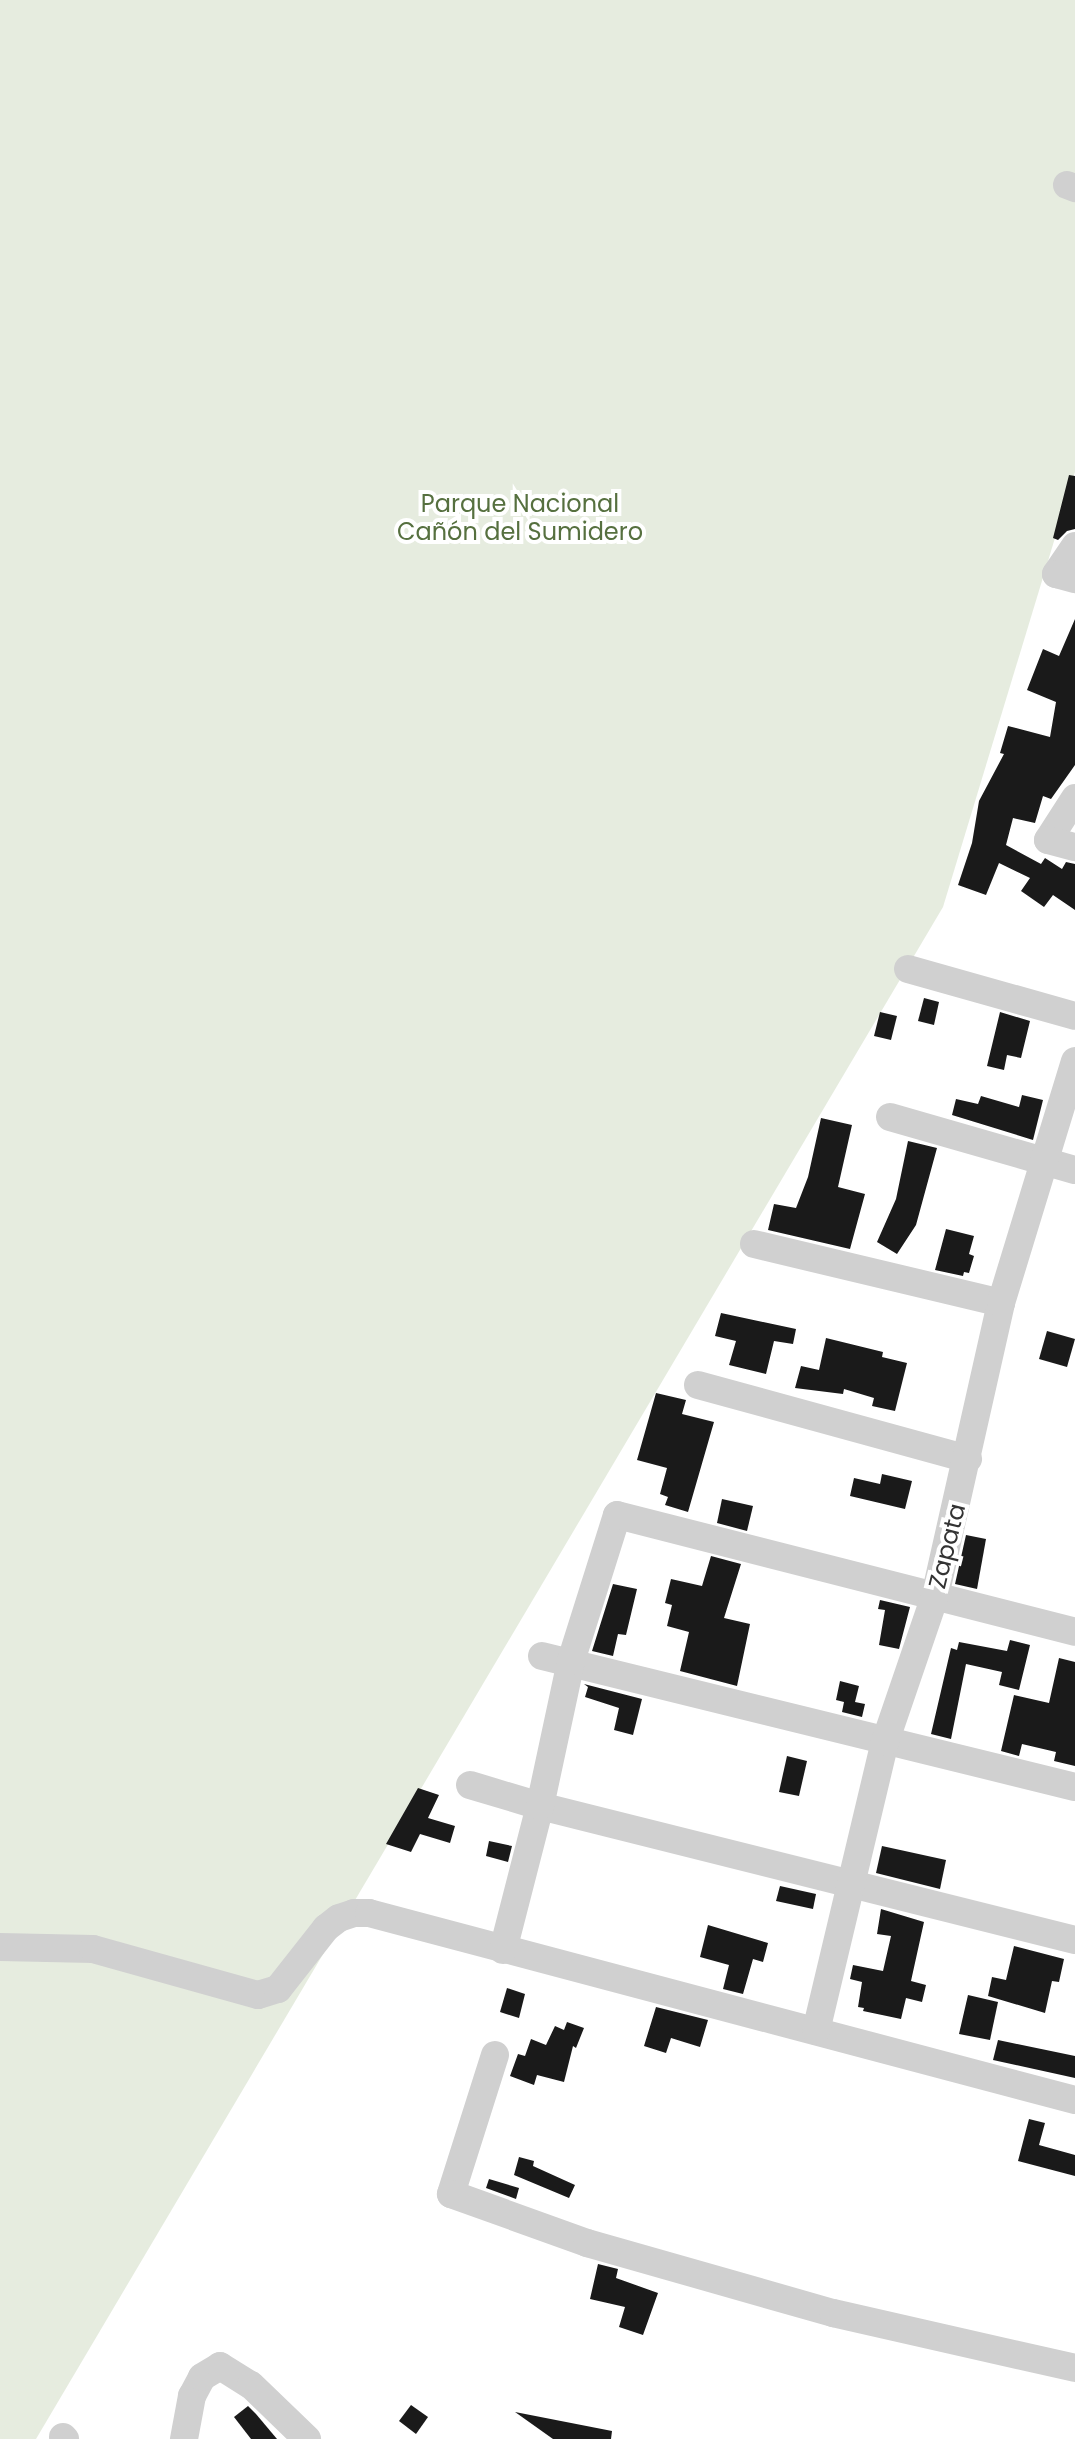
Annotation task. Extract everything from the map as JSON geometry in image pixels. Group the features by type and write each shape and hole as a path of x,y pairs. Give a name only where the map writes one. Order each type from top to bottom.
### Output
{"street":[{"path":"1066,577 1075,546"},
{"path":"1061,844 1075,798"},
{"path":"908,969 1075,1016"},
{"name":"Zapata","path":"816,2031 885,1742 935,1596 1001,1303 1075,1061"},
{"path":"890,1117 1075,1170"},
{"path":"754,1244 1001,1303"},
{"path":"698,1385 968,1459"},
{"path":"503,1950 540,1806 571,1661 617,1515 1075,1632"},
{"path":"542,1656 1075,1787"},
{"path":"470,1785 540,1806 1075,1940"},
{"path":"0,1947 93,1949 258,1995 278,1989 326,1928 354,1913 369,1913 1075,2100"},
{"path":"495,2055 451,2194 587,2243 833,2313 1075,2368"},
{"path":"184,2439 192,2396 202,2377 220,2366 251,2385 307,2439"}],"green space":[{"name":"Parque Nacional Cañón del Sumidero","path":"0,0 1075,0 1075,472 943,907 36,2439 0,2439"}],"building":[{"path":"1069,475 1075,476 1075,529 1067,531 1058,540 1053,538"},
{"path":"1075,619 1075,765 1051,799 1043,796 1035,823 1013,818 1006,845 1041,864 1045,858 1062,869 1066,862 1075,864 1075,910 1053,895 1044,907 1021,891 1030,878 999,863 986,895 958,885 972,843 979,801 1004,754 1000,753 1008,726 1050,737 1056,702 1027,690 1043,649 1059,656"},
{"path":"924,998 939,1002 934,1025 918,1021"},
{"path":"880,1012 897,1016 891,1040 874,1036"},
{"path":"1000,1012 1030,1021 1021,1058 1007,1055 1004,1070 987,1066"},
{"path":"1022,1095 1043,1100 1033,1140 952,1115 956,1099 978,1104 981,1096 1019,1107"},
{"path":"821,1118 852,1125 838,1187 865,1194 850,1249 768,1230 774,1204 796,1208 808,1177"},
{"path":"908,1141 937,1148 916,1225 897,1254 877,1242 896,1199"},
{"path":"946,1229 974,1236 969,1254 974,1256 969,1273 964,1272 963,1276 935,1270"},
{"path":"721,1313 796,1329 793,1344 774,1341 766,1374 729,1365 736,1341 715,1336"},
{"path":"1047,1331 1075,1339 1067,1367 1039,1359"},
{"path":"826,1338 883,1352 882,1357 907,1363 895,1411 872,1406 874,1398 844,1389 843,1394 795,1388 801,1366 819,1370"},
{"path":"656,1393 686,1400 682,1414 714,1422 688,1512 665,1505 668,1497 660,1494 667,1468 637,1460"},
{"path":"882,1474 912,1481 905,1509 850,1496 854,1478 880,1484"},
{"path":"722,1499 753,1506 747,1531 717,1523"},
{"path":"966,1535 986,1539 977,1589 955,1584"},
{"path":"711,1556 741,1564 724,1618 750,1624 737,1686 680,1671 689,1632 667,1626 672,1605 665,1603 671,1579 702,1586"},
{"path":"613,1584 637,1589 626,1635 618,1634 613,1656 592,1651"},
{"path":"880,1600 910,1607 899,1649 879,1645 885,1610 878,1609"},
{"path":"1010,1640 1030,1645 1019,1690 999,1685 1002,1672 966,1664 951,1739 931,1734 951,1648 957,1650 959,1642 1007,1651"},
{"path":"1059,1658 1075,1662 1075,1766 1054,1761 1056,1752 1022,1744 1019,1756 1001,1751 1014,1695 1049,1703"},
{"path":"840,1681 859,1686 855,1702 865,1704 862,1717 842,1712 844,1702 836,1700"},
{"path":"584,1684 642,1699 633,1735 614,1730 619,1708 585,1697 588,1687"},
{"path":"787,1756 807,1761 799,1796 779,1792"},
{"path":"418,1788 439,1795 428,1818 455,1826 450,1843 420,1834 411,1852 386,1844"},
{"path":"489,1841 512,1846 508,1862 486,1856"},
{"path":"882,1846 946,1860 940,1889 876,1873"},
{"path":"780,1886 816,1894 813,1909 776,1901"},
{"path":"881,1909 924,1922 911,1981 926,1985 922,2002 906,1998 901,2019 863,2011 864,2008 858,2007 862,1982 850,1979 853,1965 883,1971 891,1936 877,1934"},
{"path":"708,1925 768,1943 763,1962 753,1959 743,1994 723,1989 729,1965 700,1957"},
{"path":"1014,1946 1064,1959 1059,1982 1052,1981 1045,2013 988,1996 992,1977 1006,1980"},
{"path":"507,1988 525,1994 519,2018 500,2012"},
{"path":"968,1995 998,2002 990,2040 959,2034"},
{"path":"656,2007 708,2020 700,2047 671,2038 666,2053 644,2046"},
{"path":"567,2022 584,2028 576,2048 573,2046 564,2082 537,2075 534,2085 510,2076 518,2054 525,2056 531,2039 546,2045 555,2026 564,2030"},
{"path":"998,2040 1075,2056 1075,2078 993,2060"},
{"path":"1029,2119 1045,2123 1039,2145 1075,2155 1075,2176 1018,2161"},
{"path":"519,2157 534,2161 533,2166 575,2185 569,2198 514,2175"},
{"path":"489,2179 519,2188 516,2199 486,2188"},
{"path":"598,2264 618,2269 616,2278 658,2293 643,2335 619,2327 625,2307 590,2299"},
{"path":"411,2405 428,2417 416,2434 399,2421"},
{"path":"248,2406 277,2439 251,2439 234,2417"},
{"path":"515,2412 612,2431 611,2439 553,2439"}]}
